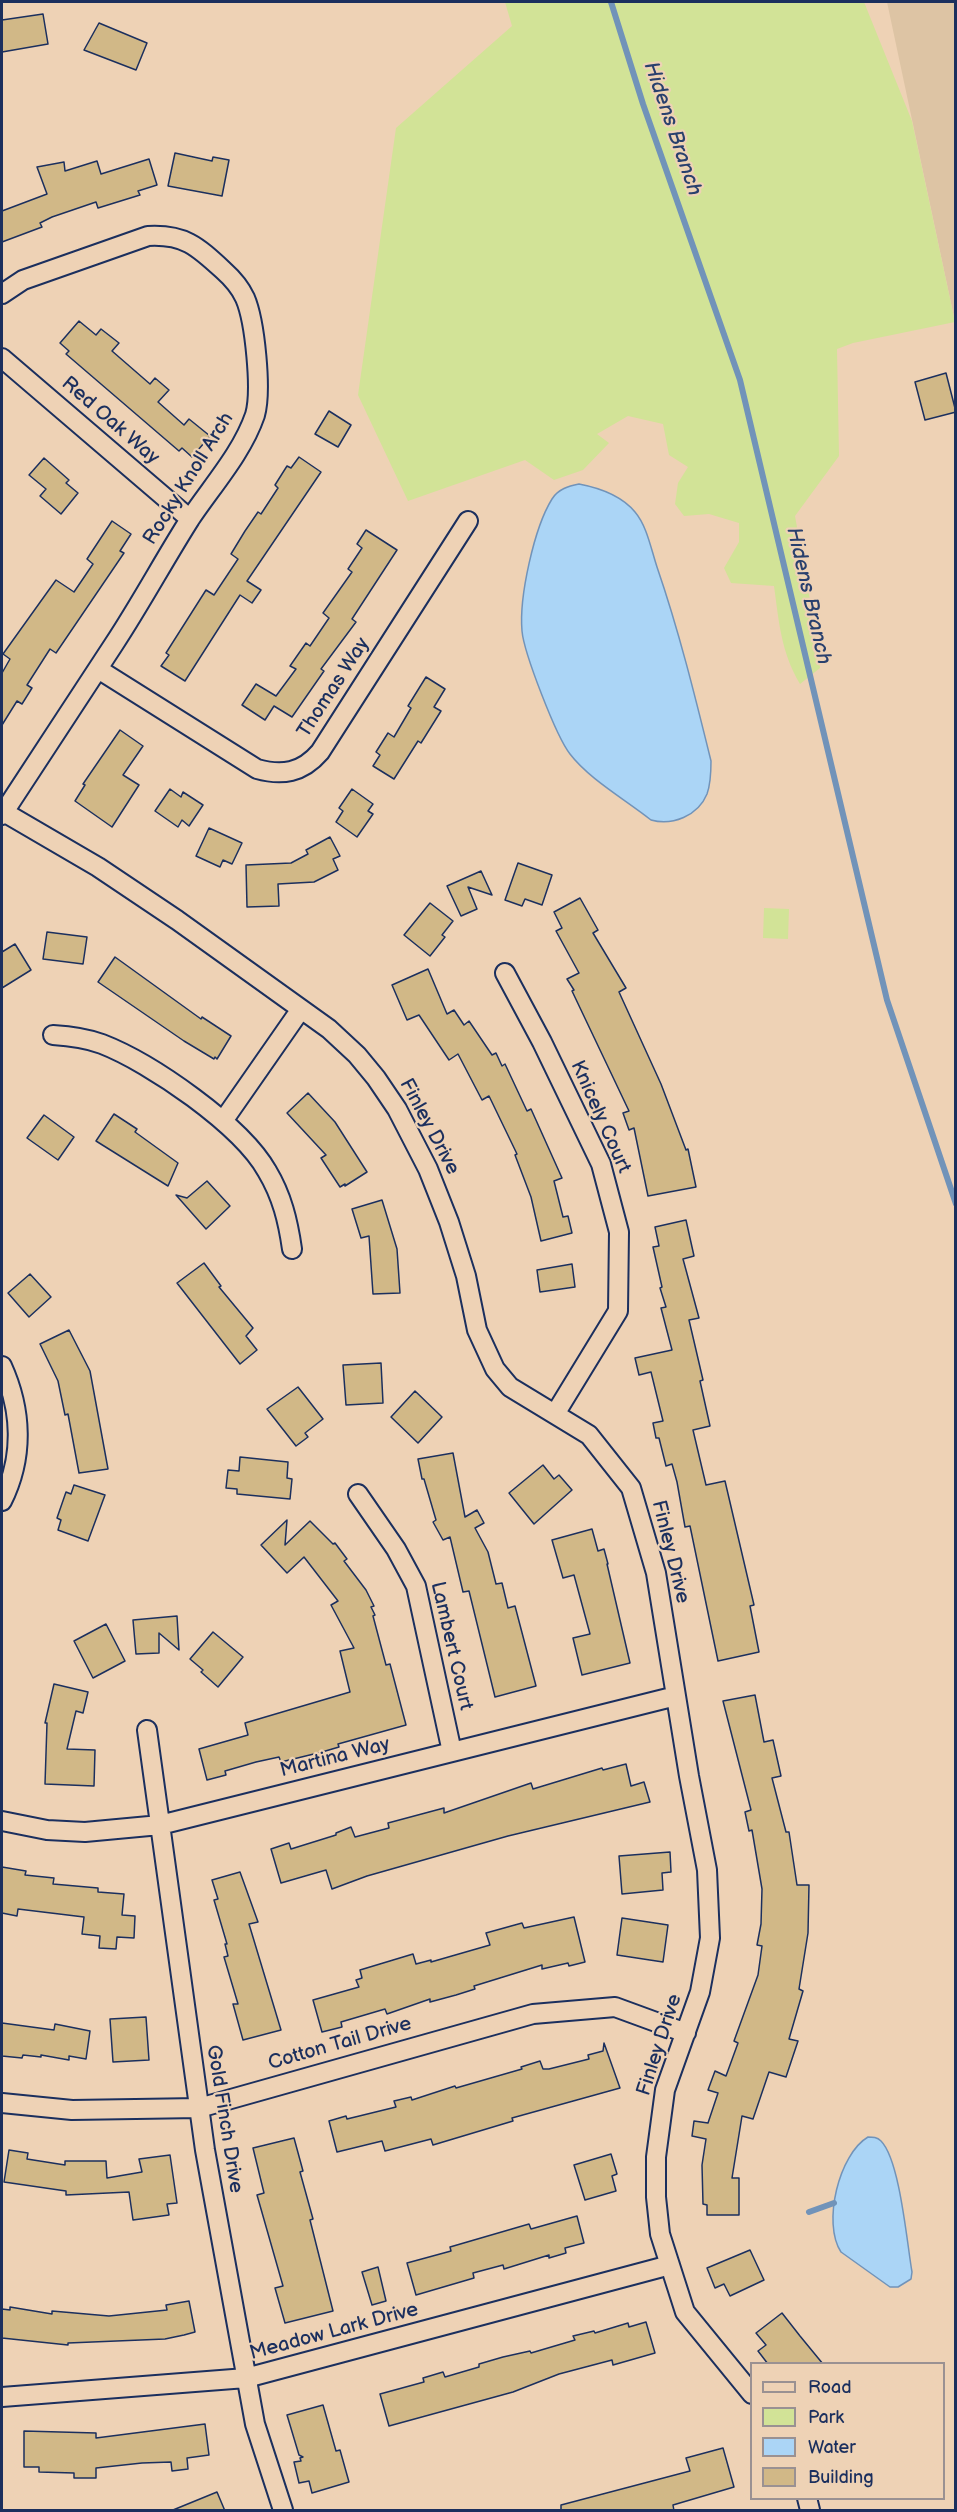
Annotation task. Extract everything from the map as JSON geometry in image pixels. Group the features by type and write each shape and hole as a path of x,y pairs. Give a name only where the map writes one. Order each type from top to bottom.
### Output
{"street":[{"name":"Rocky Knoll Arch","path":"2,294 22,280 148,236 165,235 183,239 198,247 233,279 245,298 250,316 260,389 256,413 247,436 190,519 98,669 2,813"},
{"name":"Red Oak Way","path":"2,358 190,519"},
{"name":"Thomas Way","path":"98,669 256,770 275,774 290,773 302,768 320,752 468,520"},
{"name":"Finley Drive","path":"2,813 98,867 136,892 329,1029 357,1054 398,1109 428,1169 449,1222 466,1276 477,1330 495,1369 510,1387 590,1435 631,1488 656,1573 707,1870 710,1938 700,1992 665,2090 656,2157 656,2197 660,2234 685,2312 750,2392"},
{"name":"Knicely Court","path":"505,973 542,1042 601,1164 619,1232 618,1311 555,1414"},
{"path":"223,1121 301,1009"},
{"path":"53,1035 80,1037 126,1054 192,1097 223,1121 251,1149 266,1169 285,1212 292,1249"},
{"path":"2,1366 18,1413 15,1465 2,1501"},
{"name":"Lambert Court","path":"358,1494 396,1549 416,1586 452,1752"},
{"name":"Martina Way","path":"2,1821 47,1830 85,1832 160,1826 676,1696"},
{"name":"Gold Finch Drive","path":"147,1730 199,2108 255,2424 282,2511"},
{"name":"Cotton Tail Drive","path":"2,2103 72,2110 199,2108 533,2014 615,2007 686,2032"},
{"name":"Meadow Lark Drive","path":"2,2397 246,2379 670,2265"}],"shaded area":[{"path":"887,2 955,2 955,322"}],"green space":[{"path":"505,2 864,2 912,121 955,322 853,343 837,349 839,456 795,516 820,668 800,684 785,648 774,586 731,583 724,568 739,542 739,523 709,514 684,516 675,504 678,483 688,467 669,455 663,424 628,416 597,434 609,443 583,470 554,480 525,460 408,501 358,395 396,128 512,26"},
{"path":"764,908 789,909 788,939 763,938"}],"water":[{"path":"579,484 617,497 635,512 643,524 680,639 711,761 707,794 703,802 684,818 667,822 651,820 597,781 578,763 570,754 557,730 528,657 522,631 523,600 529,563 539,527 554,496 564,488"},
{"path":"868,2137 879,2140 888,2151 898,2183 912,2272 911,2279 898,2287 890,2287 841,2252 833,2224 836,2190 842,2173 849,2158"}],"building":[{"path":"43,14 48,44 2,52 2,20"},
{"path":"99,23 147,43 136,70 84,50"},
{"path":"175,153 212,161 213,157 229,160 222,196 168,186"},
{"path":"149,159 157,185 138,191 140,195 98,208 96,202 52,217 40,223 42,227 2,242 2,211 47,194 37,167 64,162 65,171 97,161 101,174"},
{"path":"79,321 96,335 101,329 119,343 112,351 150,384 155,378 169,390 158,402 184,425 189,419 210,436 192,457 182,448 179,451 66,354 69,351 60,343"},
{"path":"946,373 956,412 925,420 915,382"},
{"path":"329,411 351,425 338,447 315,434"},
{"path":"299,457 321,472 247,581 261,590 252,603 240,595 185,681 161,666 169,655 166,653 206,590 214,595 238,559 231,554 245,531 258,512 261,514 278,488 275,485 287,466 291,468"},
{"path":"44,458 69,480 66,483 78,493 61,514 40,496 46,489 29,475"},
{"path":"112,521 131,534 120,551 124,553 56,653 50,649 27,685 32,688 22,704 17,701 2,725 2,673 10,659 3,654 56,580 74,592 93,564 87,559"},
{"path":"366,530 397,550 352,619 356,622 321,669 324,671 292,717 274,706 265,720 242,705 256,684 276,696 296,669 290,666 306,643 310,646 329,618 323,613 352,572 348,569 362,548 357,544"},
{"path":"426,677 445,689 434,707 441,711 421,743 418,741 394,779 373,766 380,755 376,752 388,733 394,737 411,708 408,706"},
{"path":"120,730 143,746 123,775 139,785 112,827 75,801 85,785 83,784"},
{"path":"170,789 181,797 183,792 203,805 189,826 182,820 178,827 155,811"},
{"path":"352,789 373,804 368,811 373,814 357,837 336,822 343,811 339,808"},
{"path":"209,828 242,843 232,864 223,860 220,867 196,856"},
{"path":"330,837 340,856 333,859 338,870 314,882 278,884 279,906 247,907 246,865 291,863 308,854 306,850"},
{"path":"518,863 552,875 542,905 525,899 522,906 505,900"},
{"path":"481,871 492,895 468,887 477,909 461,916 447,886"},
{"path":"580,898 598,930 593,933 626,988 619,992 661,1084 686,1150 688,1149 696,1187 648,1196 634,1128 629,1130 623,1113 629,1111 567,979 579,973 556,931 562,928 554,912"},
{"path":"430,903 453,921 442,935 445,937 430,956 404,935"},
{"path":"47,932 87,937 83,964 43,959"},
{"path":"15,944 31,970 2,988 2,952"},
{"path":"115,957 201,1019 202,1017 231,1036 217,1059 184,1041 98,982"},
{"path":"428,969 447,1014 454,1010 464,1025 469,1021 492,1055 496,1053 502,1066 505,1064 527,1111 531,1109 562,1178 554,1181 563,1217 568,1216 572,1233 541,1241 531,1197 515,1155 517,1154 489,1096 482,1100 458,1054 449,1060 419,1015 407,1020 392,985"},
{"path":"308,1093 335,1122 367,1172 345,1186 345,1184 340,1187 321,1158 326,1155 287,1113"},
{"path":"114,1114 137,1129 135,1132 178,1163 168,1186 96,1141"},
{"path":"44,1115 74,1137 58,1160 27,1138"},
{"path":"207,1181 230,1206 206,1229 176,1195 187,1198"},
{"path":"382,1200 397,1249 400,1293 373,1294 369,1236 361,1238 352,1209"},
{"path":"686,1220 694,1256 683,1259 699,1318 689,1320 703,1380 700,1381 710,1426 693,1430 706,1485 725,1481 754,1605 750,1606 759,1652 718,1661 690,1526 685,1527 672,1464 666,1466 659,1438 656,1438 653,1423 663,1421 651,1372 639,1375 635,1358 672,1350 661,1308 666,1307 660,1288 662,1287 653,1247 659,1246 655,1227"},
{"path":"204,1263 221,1286 219,1287 253,1328 246,1336 257,1350 240,1364 177,1283"},
{"path":"572,1264 575,1287 540,1292 537,1270"},
{"path":"30,1274 51,1297 29,1317 8,1293"},
{"path":"69,1330 90,1371 108,1469 79,1473 68,1414 65,1415 58,1381 40,1344"},
{"path":"381,1363 383,1403 346,1405 343,1365"},
{"path":"298,1387 323,1419 305,1433 308,1437 296,1446 267,1409"},
{"path":"415,1391 442,1417 418,1443 391,1417"},
{"path":"453,1453 465,1517 477,1510 484,1523 475,1528 488,1552 496,1584 502,1583 508,1608 515,1606 536,1686 495,1697 469,1591 463,1592 450,1537 443,1540 433,1522 436,1520 424,1479 422,1479 418,1459"},
{"path":"240,1457 288,1462 287,1478 292,1479 290,1499 237,1494 237,1489 226,1488 228,1470 239,1471"},
{"path":"543,1465 554,1479 559,1475 572,1490 534,1524 509,1493"},
{"path":"74,1485 105,1495 88,1541 58,1530 61,1520 57,1518 66,1492 71,1494"},
{"path":"287,1520 285,1545 310,1521 333,1544 335,1543 347,1559 344,1561 366,1590 374,1606 371,1607 375,1615 373,1616 386,1665 390,1664 406,1725 338,1744 339,1747 322,1752 281,1762 279,1757 256,1762 225,1771 226,1775 207,1780 199,1749 248,1735 245,1723 350,1692 340,1651 354,1648 331,1605 338,1601 304,1557 287,1573 261,1545"},
{"path":"592,1529 598,1551 604,1549 630,1663 582,1675 573,1638 590,1634 574,1575 563,1578 552,1540"},
{"path":"177,1616 179,1650 159,1633 159,1653 136,1654 133,1620"},
{"path":"106,1624 125,1661 93,1678 74,1641"},
{"path":"213,1632 243,1657 218,1687 190,1659"},
{"path":"54,1684 88,1692 83,1713 76,1711 67,1749 95,1750 94,1786 45,1784 47,1723 45,1723"},
{"path":"755,1695 764,1742 773,1740 781,1776 772,1778 786,1832 789,1832 797,1885 809,1885 808,1933 799,1989 803,1991 789,2039 798,2041 786,2077 769,2072 753,2119 742,2116 732,2178 739,2178 739,2215 707,2215 707,2205 703,2204 702,2165 706,2139 692,2136 694,2121 708,2123 718,2093 708,2090 715,2071 726,2076 738,2043 734,2041 758,1975 762,1946 757,1945 761,1924 762,1889 752,1830 749,1831 745,1812 751,1810 723,1701"},
{"path":"626,1764 631,1786 644,1782 650,1802 508,1836 367,1876 332,1889 326,1870 281,1883 271,1849 289,1843 291,1849 336,1835 351,1827 355,1837 389,1828 388,1823 444,1808 444,1813 531,1783 533,1789 602,1768 603,1770"},
{"path":"670,1852 671,1872 662,1873 663,1890 622,1894 619,1856"},
{"path":"2,1867 26,1871 25,1875 54,1878 53,1884 98,1888 98,1892 124,1894 122,1915 135,1916 134,1938 117,1937 116,1949 99,1948 100,1936 82,1934 84,1917 18,1909 17,1916 2,1913"},
{"path":"240,1872 258,1922 249,1924 281,2030 243,2040 233,2004 238,2004 224,1957 228,1956 225,1944 227,1944 214,1900 218,1899 212,1880"},
{"path":"574,1917 585,1962 542,1969 542,1965 474,1986 475,1989 456,1995 430,2002 430,1999 387,2014 385,2009 341,2022 342,2027 322,2032 313,2000 359,1987 356,1980 362,1978 360,1970 413,1954 416,1964 431,1960 431,1962 490,1945 486,1933 522,1923 524,1928"},
{"path":"622,1918 668,1925 663,1962 617,1955"},
{"path":"146,2017 149,2060 113,2062 110,2019"},
{"path":"2,2023 54,2030 55,2024 90,2031 86,2059 69,2056 69,2060 41,2055 41,2057 23,2055 22,2058 2,2056"},
{"path":"604,2043 620,2088 512,2118 513,2121 433,2145 431,2139 385,2151 382,2141 337,2152 329,2121 396,2107 394,2101 411,2097 412,2100 455,2086 456,2088 522,2069 521,2067 540,2061 543,2069 549,2069 589,2059 588,2055 603,2051"},
{"path":"294,2138 303,2171 300,2172 313,2219 310,2220 333,2311 285,2323 275,2288 283,2286 257,2195 264,2193 253,2148"},
{"path":"9,2150 28,2153 27,2159 65,2165 65,2161 106,2161 107,2178 142,2172 139,2159 170,2155 177,2203 167,2204 169,2215 133,2220 129,2192 66,2195 66,2191 4,2182"},
{"path":"611,2154 617,2174 612,2176 616,2191 585,2200 574,2165"},
{"path":"577,2216 584,2243 565,2248 566,2253 549,2258 549,2255 504,2269 503,2265 473,2273 474,2278 416,2295 407,2263 451,2251 450,2247 529,2224 531,2229"},
{"path":"750,2250 764,2280 730,2296 724,2284 715,2288 707,2268"},
{"path":"378,2267 386,2301 372,2305 362,2272"},
{"path":"189,2301 195,2332 165,2339 68,2343 68,2345 2,2338 2,2309 10,2310 10,2307 52,2314 52,2311 109,2316 167,2310 166,2305"},
{"path":"782,2313 821,2362 766,2362 758,2351 766,2345 756,2333"},
{"path":"646,2322 655,2353 613,2365 612,2360 559,2374 513,2392 389,2426 380,2394 424,2382 423,2378 443,2372 445,2377 503,2357 530,2351 531,2353 575,2340 573,2336 594,2331 595,2333 628,2323 629,2327"},
{"path":"323,2405 336,2451 340,2450 349,2482 312,2493 309,2481 299,2483 294,2462 301,2461 300,2458 303,2457 299,2455 287,2415"},
{"path":"205,2424 209,2455 187,2458 188,2469 172,2471 171,2462 142,2463 96,2468 96,2478 74,2478 74,2473 39,2472 39,2467 24,2467 24,2431 96,2433 96,2438"},
{"path":"723,2448 734,2487 673,2505 674,2511 561,2511 561,2505 690,2471 686,2458"},
{"path":"217,2492 225,2511 173,2511 173,2510"}],"waterway":[{"name":"Hidens Branch","path":"611,2 643,104 740,380 887,1000 956,1204"},
{"path":"809,2212 834,2203"}]}
